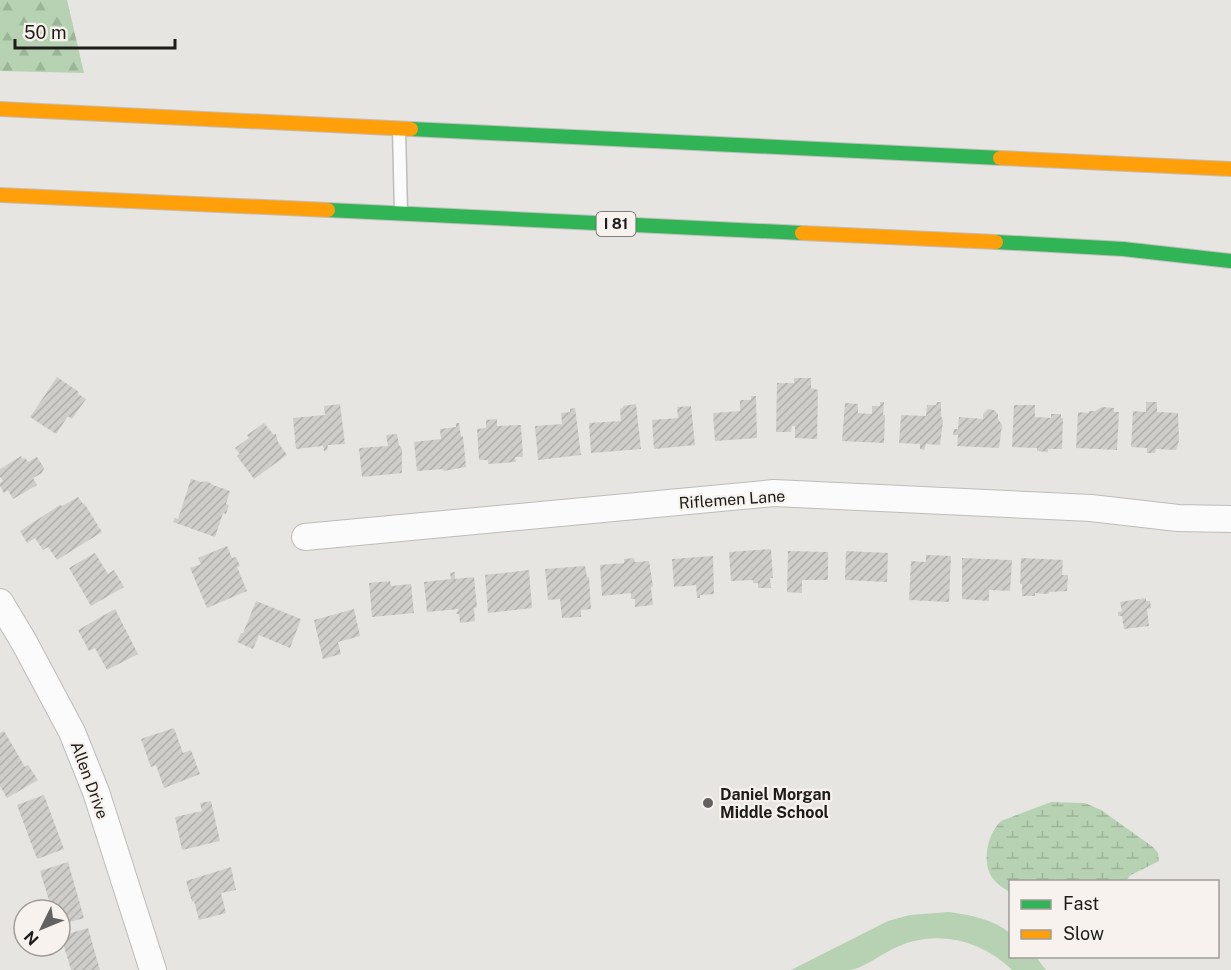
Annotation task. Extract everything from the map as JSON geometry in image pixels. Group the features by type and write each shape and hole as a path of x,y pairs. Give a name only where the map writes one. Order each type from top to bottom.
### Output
{"highway":[{"path":"0,109 1231,169"},
{"name":"I 81","path":"0,195 1123,249 1231,261"}],"street":[{"name":"Riflemen Lane","path":"305,537 774,493 1091,508 1178,518 1231,519"},
{"name":"Allen Drive","path":"0,602 72,732 96,792 153,970"}],"lane":[{"path":"399,129 401,214"}],"green space":[{"path":"0,0 67,0 84,73 0,71"},
{"path":"1051,802 1085,803 1101,810 1153,847 1158,853 1159,861 1131,875 1126,880 1009,880 1009,891 994,880 987,860 990,838 1001,821"},
{"path":"949,912 981,918 996,924 1009,932 1009,958 1037,958 1046,970 1012,970 987,951 958,940 943,938 927,939 897,947 851,970 791,970 888,921 910,915"}],"building":[{"path":"57,377 86,399 72,419 68,416 56,434 30,417"},
{"path":"794,378 811,378 811,388 818,390 817,439 795,438 795,426 792,426 791,432 776,432 777,383 794,383"},
{"path":"751,396 756,396 757,438 715,441 713,413 740,411 740,400 751,400"},
{"path":"880,402 884,402 884,443 842,441 845,403 858,404 858,413 872,414 872,406 880,406"},
{"path":"937,402 941,402 943,421 940,445 926,444 924,450 920,449 920,444 899,443 901,415 926,416 927,405 936,405"},
{"path":"1146,402 1157,402 1157,412 1178,413 1179,441 1176,450 1156,449 1155,453 1147,453 1147,448 1131,447 1133,411 1146,412"},
{"path":"340,404 345,444 328,445 327,450 324,451 323,446 296,449 293,418 325,415 324,406"},
{"path":"636,404 641,449 591,453 589,423 621,421 620,409 623,406"},
{"path":"1014,405 1035,405 1035,417 1051,418 1051,414 1061,414 1063,418 1062,449 1048,449 1048,452 1037,451 1037,448 1012,447"},
{"path":"691,406 695,445 654,449 652,420 678,418 677,407"},
{"path":"1102,407 1114,408 1114,412 1119,412 1117,450 1076,448 1078,412 1089,413 1089,411"},
{"path":"575,408 581,455 538,460 535,426 562,424 561,413 570,412 570,409"},
{"path":"988,409 998,414 1002,425 999,448 957,446 958,435 953,435 954,429 958,429 959,417 983,419 983,414"},
{"path":"497,419 497,426 521,425 523,457 515,457 516,462 488,464 488,460 479,460 477,429 486,428 486,420"},
{"path":"264,423 273,434 276,434 278,442 287,455 254,479 237,456 240,454 235,448 249,438 247,435"},
{"path":"456,423 459,423 461,437 463,436 466,467 444,471 443,469 417,471 414,442 441,439 440,429 456,427"},
{"path":"397,434 402,449 402,473 362,477 359,448 388,446 386,435"},
{"path":"21,456 28,462 37,457 44,468 42,473 33,478 37,485 13,499 8,490 4,493 0,486 3,481 0,477 0,469"},
{"path":"191,479 207,481 230,491 226,504 229,505 226,514 223,513 215,537 173,522 175,518 178,519"},
{"path":"78,497 102,532 57,560 48,547 43,550 35,538 27,543 20,531 60,505"},
{"path":"227,546 232,558 236,557 240,566 237,567 247,591 207,608 190,568 201,564 198,558"},
{"path":"771,549 773,578 770,578 771,588 758,588 758,583 753,583 753,580 731,581 729,552"},
{"path":"788,551 828,552 828,580 802,580 802,593 787,592"},
{"path":"846,551 888,553 887,582 845,580"},
{"path":"95,553 108,574 114,570 124,587 91,606 69,568"},
{"path":"926,555 951,556 949,602 909,600 911,561 926,562"},
{"path":"713,556 714,594 700,595 700,598 697,598 696,585 674,587 672,559"},
{"path":"634,558 635,562 649,561 653,605 635,607 635,599 631,599 631,593 602,596 600,565 624,563 624,559"},
{"path":"962,558 1012,560 1010,591 989,590 989,601 962,599"},
{"path":"1021,558 1063,560 1062,575 1068,575 1067,591 1022,596"},
{"path":"585,566 587,577 589,577 591,609 581,610 581,617 562,618 560,599 548,600 545,569"},
{"path":"529,570 532,608 488,613 485,575"},
{"path":"455,572 455,579 474,577 477,607 474,608 475,621 460,623 459,614 456,614 459,609 427,612 424,582 451,579 450,573"},
{"path":"390,581 391,586 411,584 414,613 372,617 369,583"},
{"path":"1146,598 1146,601 1150,601 1151,608 1147,609 1149,626 1124,629 1122,616 1118,616 1118,612 1122,611 1120,602"},
{"path":"256,601 301,619 290,648 259,635 253,649 237,642"},
{"path":"115,609 138,654 107,670 95,648 89,651 78,630"},
{"path":"354,609 360,636 338,642 341,654 323,659 314,620"},
{"path":"174,728 183,753 191,750 200,774 164,788 156,765 151,767 141,739"},
{"path":"4,731 25,767 28,765 38,780 7,798 0,786 0,733"},
{"path":"44,795 64,849 37,859 17,805"},
{"path":"211,801 220,841 182,850 175,817 202,811 200,803"},
{"path":"68,862 84,918 72,922 72,898 48,898 40,871"},
{"path":"231,867 236,890 221,893 226,913 199,920 186,881"},
{"path":"88,928 100,970 71,970 67,958 72,958 72,933"}],"traffic: fast":[{"path":"411,129 1000,158"},
{"path":"328,210 802,233"},
{"path":"996,242 1123,249 1231,261"}],"traffic: slow":[{"path":"0,109 411,129"},
{"path":"1000,158 1231,169"},
{"path":"0,195 328,210"},
{"path":"802,233 996,242"}],"place":[{"name":"Daniel Morgan Middle School","path":"708,803"}]}
